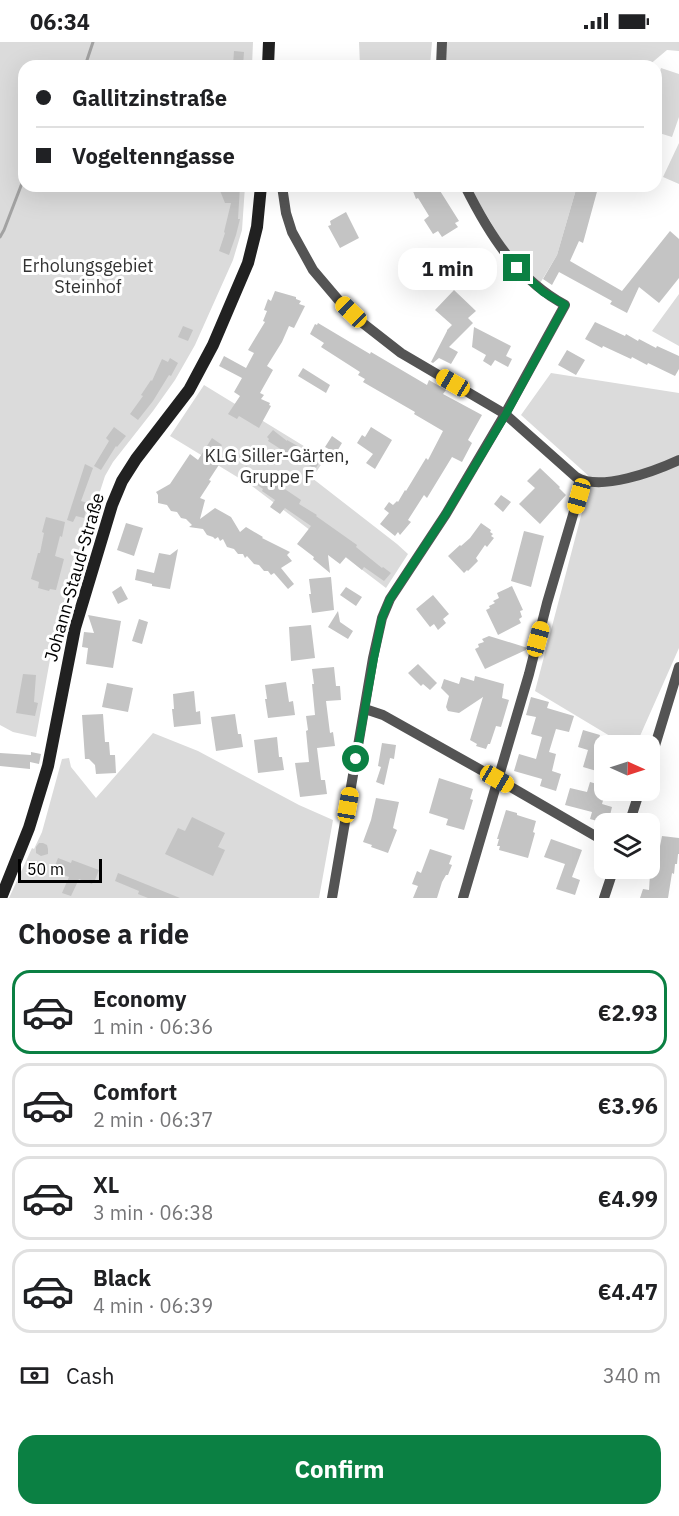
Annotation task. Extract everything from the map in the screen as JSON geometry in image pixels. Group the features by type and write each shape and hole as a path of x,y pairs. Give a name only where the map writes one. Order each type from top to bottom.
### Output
{"street":[{"path":"268,60 269,42"},
{"path":"441,60 442,42"},
{"name":"Johann-Staud-Straße","path":"1,898 29,828 48,766 75,628 112,505 122,481 189,390 213,345 249,263 257,227 260,192"},
{"path":"283,192 292,232 313,270 341,303 360,321 401,352 506,414 583,481 594,482 641,476 679,460"},
{"path":"332,898 382,618 390,599 446,514 506,414 565,305 543,292 517,268 496,241 468,192"},
{"path":"462,898 529,674 583,481"},
{"path":"658,735 679,667"},
{"path":"365,709 383,715 594,835"},
{"path":"604,898 610,879"}],"green space":[{"name":"Erholungsgebiet Steinhof","path":"0,42 253,42 252,60 18,60 18,192 245,192 242,230 233,260 195,345 175,380 105,476 64,602 51,654 36,737 13,732 0,725"},
{"path":"359,42 432,42 430,60 360,60"},
{"path":"446,42 679,42 679,51 667,50 655,60 444,60"},
{"path":"662,68 679,74 679,117 672,137 662,134"},
{"path":"679,143 679,184 663,177"},
{"path":"473,192 575,192 557,255 539,285 502,241"},
{"path":"679,294 679,346 652,331"},
{"path":"551,373 679,393 679,648 640,735 608,735 535,691 591,478 521,415"},
{"name":"KLG Siller-Gärten, Gruppe F","path":"204,385 325,459 312,478 408,554 386,588 252,486 170,436"},
{"path":"153,733 198,751 299,805 333,820 319,898 9,898 42,832 62,759 69,758 71,767 96,798"}],"building":[{"path":"234,51 244,52 243,60 233,60"},
{"path":"221,192 240,192 238,219 240,219 229,255 219,251 231,203 225,203"},
{"path":"413,192 441,192 459,221 455,223 458,227 442,237 438,231 433,234 424,220 429,216 418,198 416,199"},
{"path":"575,192 597,192 583,243 579,241 570,261 622,291 670,231 679,239 679,278 659,303 639,287 627,313 610,304 612,301 559,272 552,285 543,279 557,255"},
{"path":"346,212 359,238 340,248 328,226 331,225 330,221"},
{"path":"474,268 482,276 474,284 466,276"},
{"path":"454,290 476,311 468,318 473,323 449,347 458,352 451,364 439,358 433,363 431,362 447,330 452,325 435,310"},
{"path":"275,291 296,297 301,301 299,304 305,306 294,328 289,326 267,366 273,370 260,393 264,395 261,399 270,403 271,406 259,428 239,416 237,419 228,414 240,396 234,392 242,378 219,366 224,356 246,368 254,353 248,350 265,322 263,321 267,311 264,310 268,299 271,301"},
{"path":"595,322 679,356 679,369 675,376 648,363 647,365 632,357 631,359 603,346 602,348 585,339"},
{"path":"318,323 427,385 429,380 446,390 443,394 482,415 468,440 472,443 462,462 452,457 427,498 424,495 408,520 411,522 400,535 398,532 395,536 380,524 389,513 384,509 389,502 393,505 398,502 426,458 428,460 443,431 363,382 365,379 358,375 360,372 321,347 324,343 310,334 315,324"},
{"path":"183,326 193,330 188,341 178,337"},
{"path":"474,327 511,346 506,356 512,359 508,367 495,360 491,366 483,361 486,355 472,347"},
{"path":"567,350 585,360 576,375 558,365"},
{"path":"170,358 178,363 138,420 130,414 152,381 162,359 168,362"},
{"path":"303,368 330,385 326,393 298,376"},
{"path":"114,427 126,436 116,446 101,470 94,466 109,441 106,438"},
{"path":"371,427 392,440 375,469 366,463 373,454 357,443 362,435 365,437"},
{"path":"273,430 287,441 322,459 315,469 268,441 267,437"},
{"path":"332,436 342,443 336,453 325,447"},
{"path":"212,438 222,445 217,452 224,457 200,498 205,500 200,519 215,508 231,517 240,532 246,527 290,552 287,555 292,561 281,568 294,584 288,589 274,573 271,575 259,565 254,564 247,556 245,558 243,554 238,554 234,549 227,547 223,539 220,541 218,537 215,539 207,535 203,529 189,527 192,525 186,519 181,518 177,512 171,511 167,505 158,503 156,492 170,484 190,454 198,460"},
{"path":"85,464 93,468 81,501 88,503 84,518 76,516 73,522 67,520"},
{"path":"246,466 301,500 299,504 357,545 356,547 391,573 384,581 364,567 362,570 346,557 340,564 328,555 330,573 297,544 311,526 285,508 280,514 270,507 275,500 241,474"},
{"path":"540,468 566,495 540,524 519,504 535,488 527,481"},
{"path":"501,495 511,502 503,512 494,504"},
{"path":"46,517 65,522 55,556 64,559 56,590 50,589 49,591 38,588 39,582 31,579 38,553 40,553"},
{"path":"126,523 143,528 134,556 117,550"},
{"path":"481,523 491,530 493,534 491,536 494,538 487,547 485,545 476,558 478,561 464,573 448,556 470,538"},
{"path":"524,531 544,536 531,587 511,581"},
{"path":"178,549 170,589 135,580 137,569 154,573 159,553 170,555"},
{"path":"331,577 334,610 312,613 309,579"},
{"path":"121,586 128,599 118,604 112,592"},
{"path":"512,586 523,610 520,611 521,623 498,635 486,610 495,603 493,601 499,598 497,593"},
{"path":"346,587 362,597 356,606 340,595"},
{"path":"433,595 449,614 443,619 446,623 438,630 434,624 430,627 416,609"},
{"path":"338,611 340,622 353,631 348,639 328,627"},
{"path":"88,615 121,621 113,668 86,664 88,648 82,647 84,632 94,633"},
{"path":"139,619 148,622 142,644 132,641"},
{"path":"311,625 315,658 291,661 289,627"},
{"path":"489,636 528,649 485,669 475,649 479,647 478,644 484,642 482,639"},
{"path":"418,664 437,683 430,690 423,684 421,686 408,673"},
{"path":"334,667 336,686 340,686 341,700 326,701 330,733 333,732 335,746 317,748 321,780 325,780 327,794 300,797 295,763 309,762 306,716 315,715 312,669"},
{"path":"23,674 36,675 34,702 38,703 35,716 16,713"},
{"path":"475,676 504,684 502,698 509,700 501,727 496,726 486,749 476,746 477,744 470,740 483,697 459,713 448,711 446,707 449,696 441,688 444,679 459,684 461,677 474,681"},
{"path":"286,682 289,702 293,701 295,715 268,718 265,685"},
{"path":"107,683 133,688 128,712 102,707"},
{"path":"194,691 196,712 200,711 201,724 174,727 173,694"},
{"path":"531,697 549,702 547,708 574,716 569,732 556,729 549,752 556,754 552,771 561,774 556,791 540,786 542,779 514,771 519,754 536,759 542,737 531,734 536,717 526,715"},
{"path":"103,714 105,742 109,742 110,755 115,755 116,773 96,774 95,765 89,759 85,759 82,715"},
{"path":"235,714 243,747 216,751 211,717"},
{"path":"583,730 600,735 594,735 594,770 583,767 588,750 578,747"},
{"path":"277,737 279,757 282,757 284,770 258,773 254,740"},
{"path":"382,743 396,745 394,759 390,758 384,785 376,782 381,767 378,766"},
{"path":"31,752 41,754 39,764 30,762 30,769 0,766 0,753 31,755"},
{"path":"439,778 473,789 470,799 473,800 464,830 446,825 448,819 429,813"},
{"path":"590,782 594,783 594,801 603,801 602,804 612,807 611,813 594,813 594,820 590,819 592,812 565,805 570,788 587,792"},
{"path":"376,798 399,802 393,828 397,830 388,853 363,842"},
{"path":"506,810 536,821 528,858 499,850 500,846 497,846"},
{"path":"192,817 225,833 218,847 225,850 213,876 165,854 178,828 185,831"},
{"path":"662,836 679,838 679,854 674,874 672,873 668,898 640,898 643,889 649,890 650,879 660,879"},
{"path":"551,839 582,850 572,877 580,880 575,895 556,889 565,864 544,857"},
{"path":"39,843 47,845 48,854 41,856 36,853"},
{"path":"430,849 452,856 449,864 452,865 442,882 437,898 413,898 418,886 412,884 417,871 421,873"},
{"path":"58,858 71,863 72,860 99,870 95,880 92,884 79,879 71,896 62,893 69,877 53,871"},
{"path":"118,873 180,898 148,898 138,894 139,891 115,881"}],"waterway":[{"path":"87,60 93,42"},
{"path":"0,237 19,192"}],"route":[{"path":"356,759 382,618 390,599 446,514 506,414 518,388 565,305 543,292 517,268"}]}
